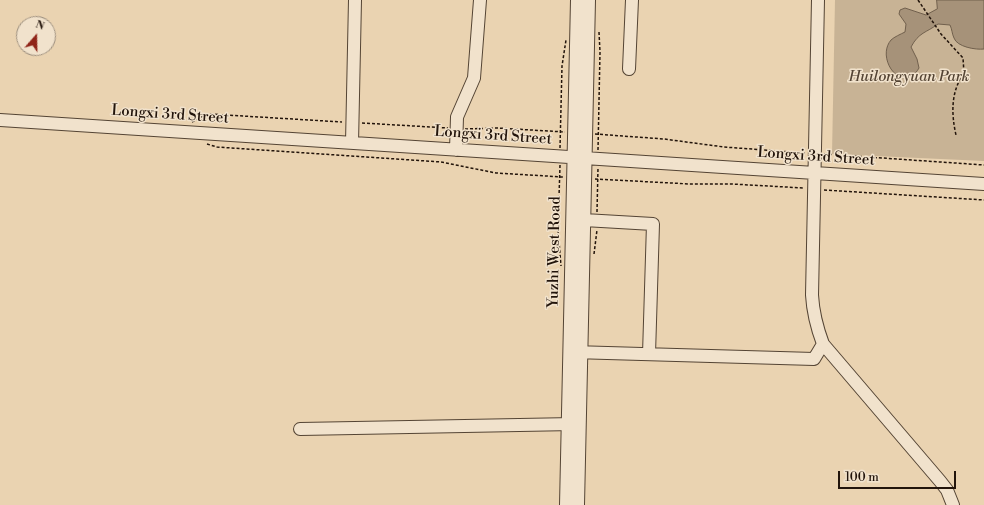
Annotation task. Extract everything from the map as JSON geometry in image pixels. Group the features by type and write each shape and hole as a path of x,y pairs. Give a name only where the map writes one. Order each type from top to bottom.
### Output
{"street":[{"path":"352,143 355,0"},
{"path":"456,150 457,117 474,78 480,0"},
{"name":"Yuzhi West Road","path":"566,505 573,424 575,352 579,158 577,0"},
{"name":"Yuzhi West Road","path":"575,352 584,220 579,158 589,0"},
{"path":"629,70 632,0"},
{"path":"818,0 812,295 813,311 817,327 823,344 940,481 946,490 952,505"},
{"name":"Longxi 3rd Street","path":"0,120 984,184"},
{"path":"584,220 653,224 649,354"},
{"path":"575,352 814,359 823,344"},
{"path":"300,429 573,424"},
{"name":"Yuzhi West Road","path":"573,424 578,505"}],"path":[{"path":"918,0 937,28 963,58 964,73 958,82 952,101 956,135"},
{"path":"598,29 600,52 599,128"},
{"path":"561,125 562,66 566,40"},
{"path":"188,124 201,116 208,114 457,129 485,127 554,132"},
{"path":"607,135 664,139 724,147 804,153"},
{"path":"204,142 210,146 217,147 441,162 496,173 552,176"},
{"path":"839,155 984,165"},
{"path":"603,179 803,188"},
{"path":"837,190 984,200"}],"green space":[{"name":"Huilongyuan Park","path":"835,0 984,0 984,161 832,154"}],"shaded area":[{"path":"937,0 984,0 984,49 976,49 959,44 954,38 950,25 938,24 917,38 911,47 917,59 919,68 913,76 906,78 899,76 893,72 886,56 887,48 891,40 905,32 906,24 899,14 900,10 905,8 926,15 937,9"}]}
